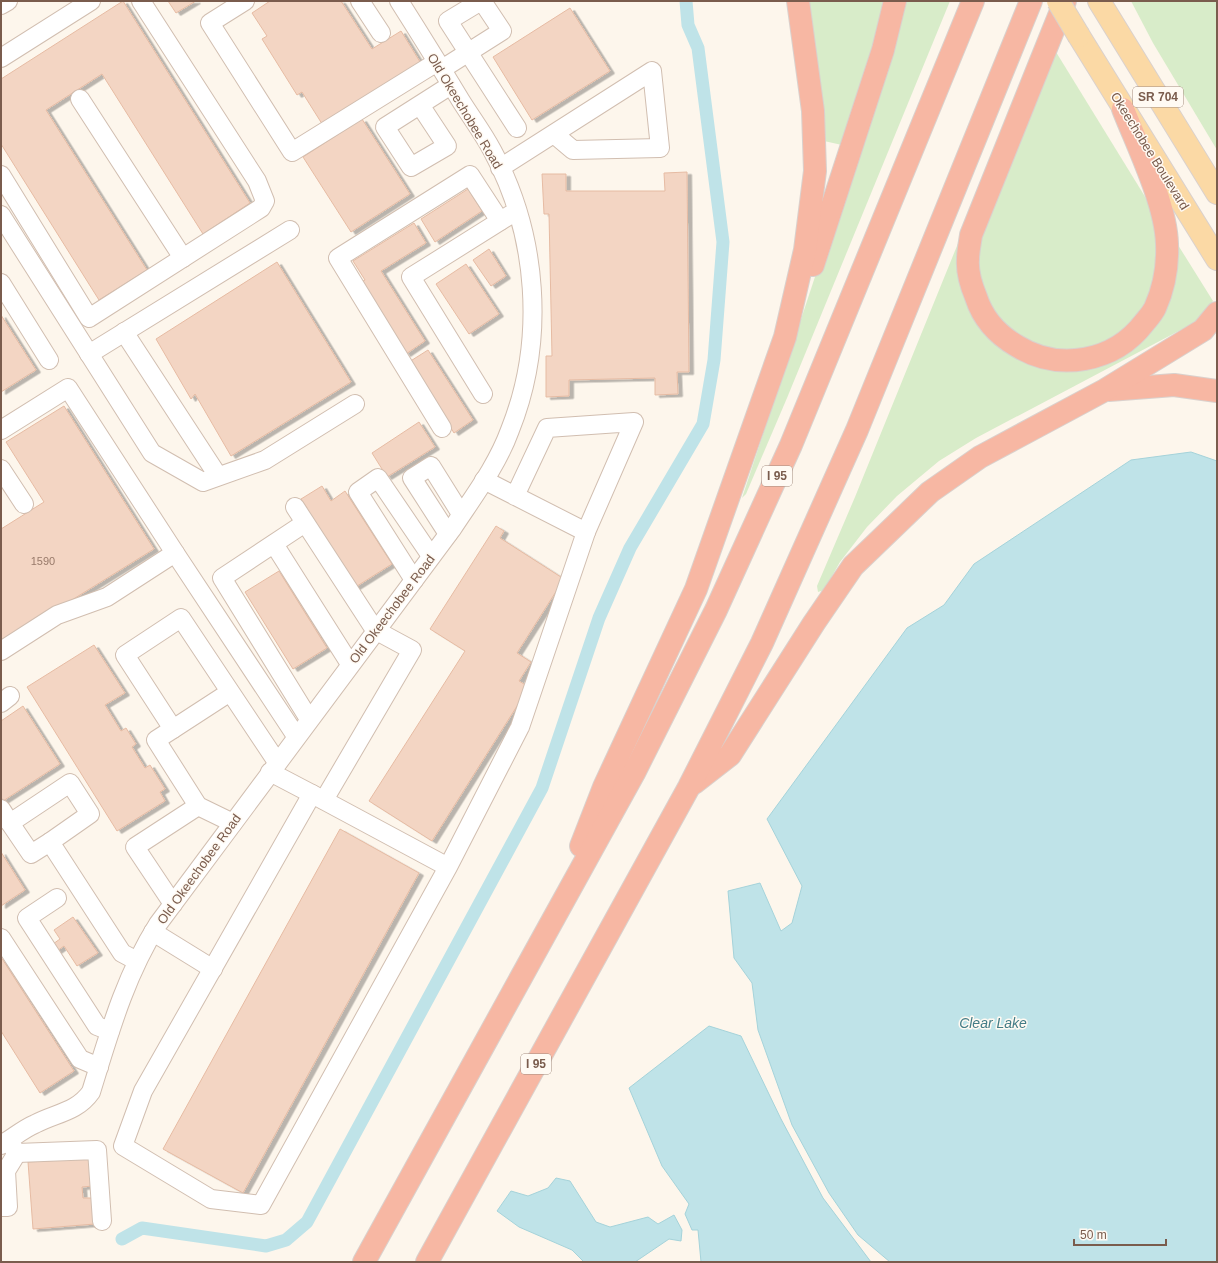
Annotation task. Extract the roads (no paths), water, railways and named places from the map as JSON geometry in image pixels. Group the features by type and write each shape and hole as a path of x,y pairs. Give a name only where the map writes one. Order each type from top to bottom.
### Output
{"highway":[{"path":"785,337 805,250 815,170 813,111 798,1"},
{"path":"545,934 604,787 696,588 785,337 817,255 843,169 883,50 895,1"},
{"name":"I 95","path":"364,1262 676,693 751,534 796,430 973,1"},
{"name":"I 95","path":"427,1262 689,787 762,643 835,482 1031,1"},
{"path":"1065,1 971,235 967,260 971,283 978,303 989,323 1012,343 1024,350 1048,359 1068,362 1090,358 1117,348 1138,331 1154,310 1165,282 1167,242 1163,218 1152,183 1123,110"},
{"path":"689,787 730,755 814,623 853,566 892,526 930,492 980,457 1105,390 1203,330 1217,313"},
{"path":"1105,390 1174,385 1217,391"}],"main road":[{"name":"Okeechobee Boulevard","path":"1058,1 1123,110 1217,259"},
{"name":"SR 704","path":"1099,1 1217,193"}],"street":[{"path":"1,5 8,1"},
{"path":"1,58 91,1"},
{"path":"1,175 89,318 261,208 265,201 257,181 141,1"},
{"path":"245,1 210,23 292,152 439,66 468,52 502,31 482,1 448,21 468,52 516,128"},
{"path":"360,1 381,33"},
{"name":"Old Okeechobee Road","path":"9,1146 37,1122 63,1113 81,1104 91,1092 119,1002 137,960 153,932 296,736 448,534 484,480 510,430 526,376 534,315 531,278 525,242 517,210 492,150 399,1"},
{"path":"500,168 652,71 660,148 573,150 554,134"},
{"path":"420,105 451,85"},
{"path":"80,99 184,258"},
{"path":"442,428 338,258 470,175 500,221"},
{"path":"483,394 411,277 517,210"},
{"path":"1,216 152,453 203,482 265,460 355,404"},
{"path":"89,354 290,230"},
{"path":"1,283 49,360"},
{"path":"124,332 218,476"},
{"path":"1,430 68,388 296,736"},
{"path":"295,507 375,630 412,650 318,797 213,969 143,1091 123,1146 211,1199 261,1205 448,867 520,727 586,532 634,422 547,428 515,496"},
{"path":"448,534 412,478 431,466 461,514"},
{"path":"1,469 24,504"},
{"path":"414,580 358,492 378,478 431,556"},
{"path":"484,480 586,532"},
{"path":"305,523 222,578 309,719"},
{"path":"274,544 350,664"},
{"path":"1,650 56,615 107,597 175,553"},
{"path":"173,729 125,655 181,618 230,692 274,767 318,797 448,867"},
{"path":"230,692 156,740 198,806 233,823"},
{"path":"70,783 90,814 31,854 5,816 70,783"},
{"path":"173,904 135,847 198,806"},
{"path":"50,842 122,954 137,960"},
{"path":"57,898 27,918 97,1026 110,1031"},
{"path":"153,932 213,969"},
{"path":"1,938 80,1059 99,1067"},
{"path":"1,1207 8,1207 6,1171 9,1146 97,1150 102,1221"}],"water":[{"name":"Clear Lake","path":"1191,452 1217,461 1217,1262 890,1262 858,1235 829,1193 792,1125 758,1030 752,983 734,958 728,891 760,883 781,931 792,923 802,886 767,819 907,628 944,605 974,564 1131,460"},
{"path":"709,1026 741,1036 781,1119 823,1198 871,1262 701,1262 698,1230 692,1230 685,1214 689,1204 662,1166 629,1088"},
{"path":"556,1178 570,1181 596,1222 610,1227 648,1217 658,1224 674,1215 682,1230 681,1241 669,1239 635,1262 584,1262 572,1250 519,1227 497,1211 511,1191 528,1196 548,1188"}],"waterway":[{"path":"122,1239 142,1228 266,1246 286,1240 307,1222 542,788 599,618 630,548 703,424 714,360 723,242 698,48 688,25 686,1"}]}
